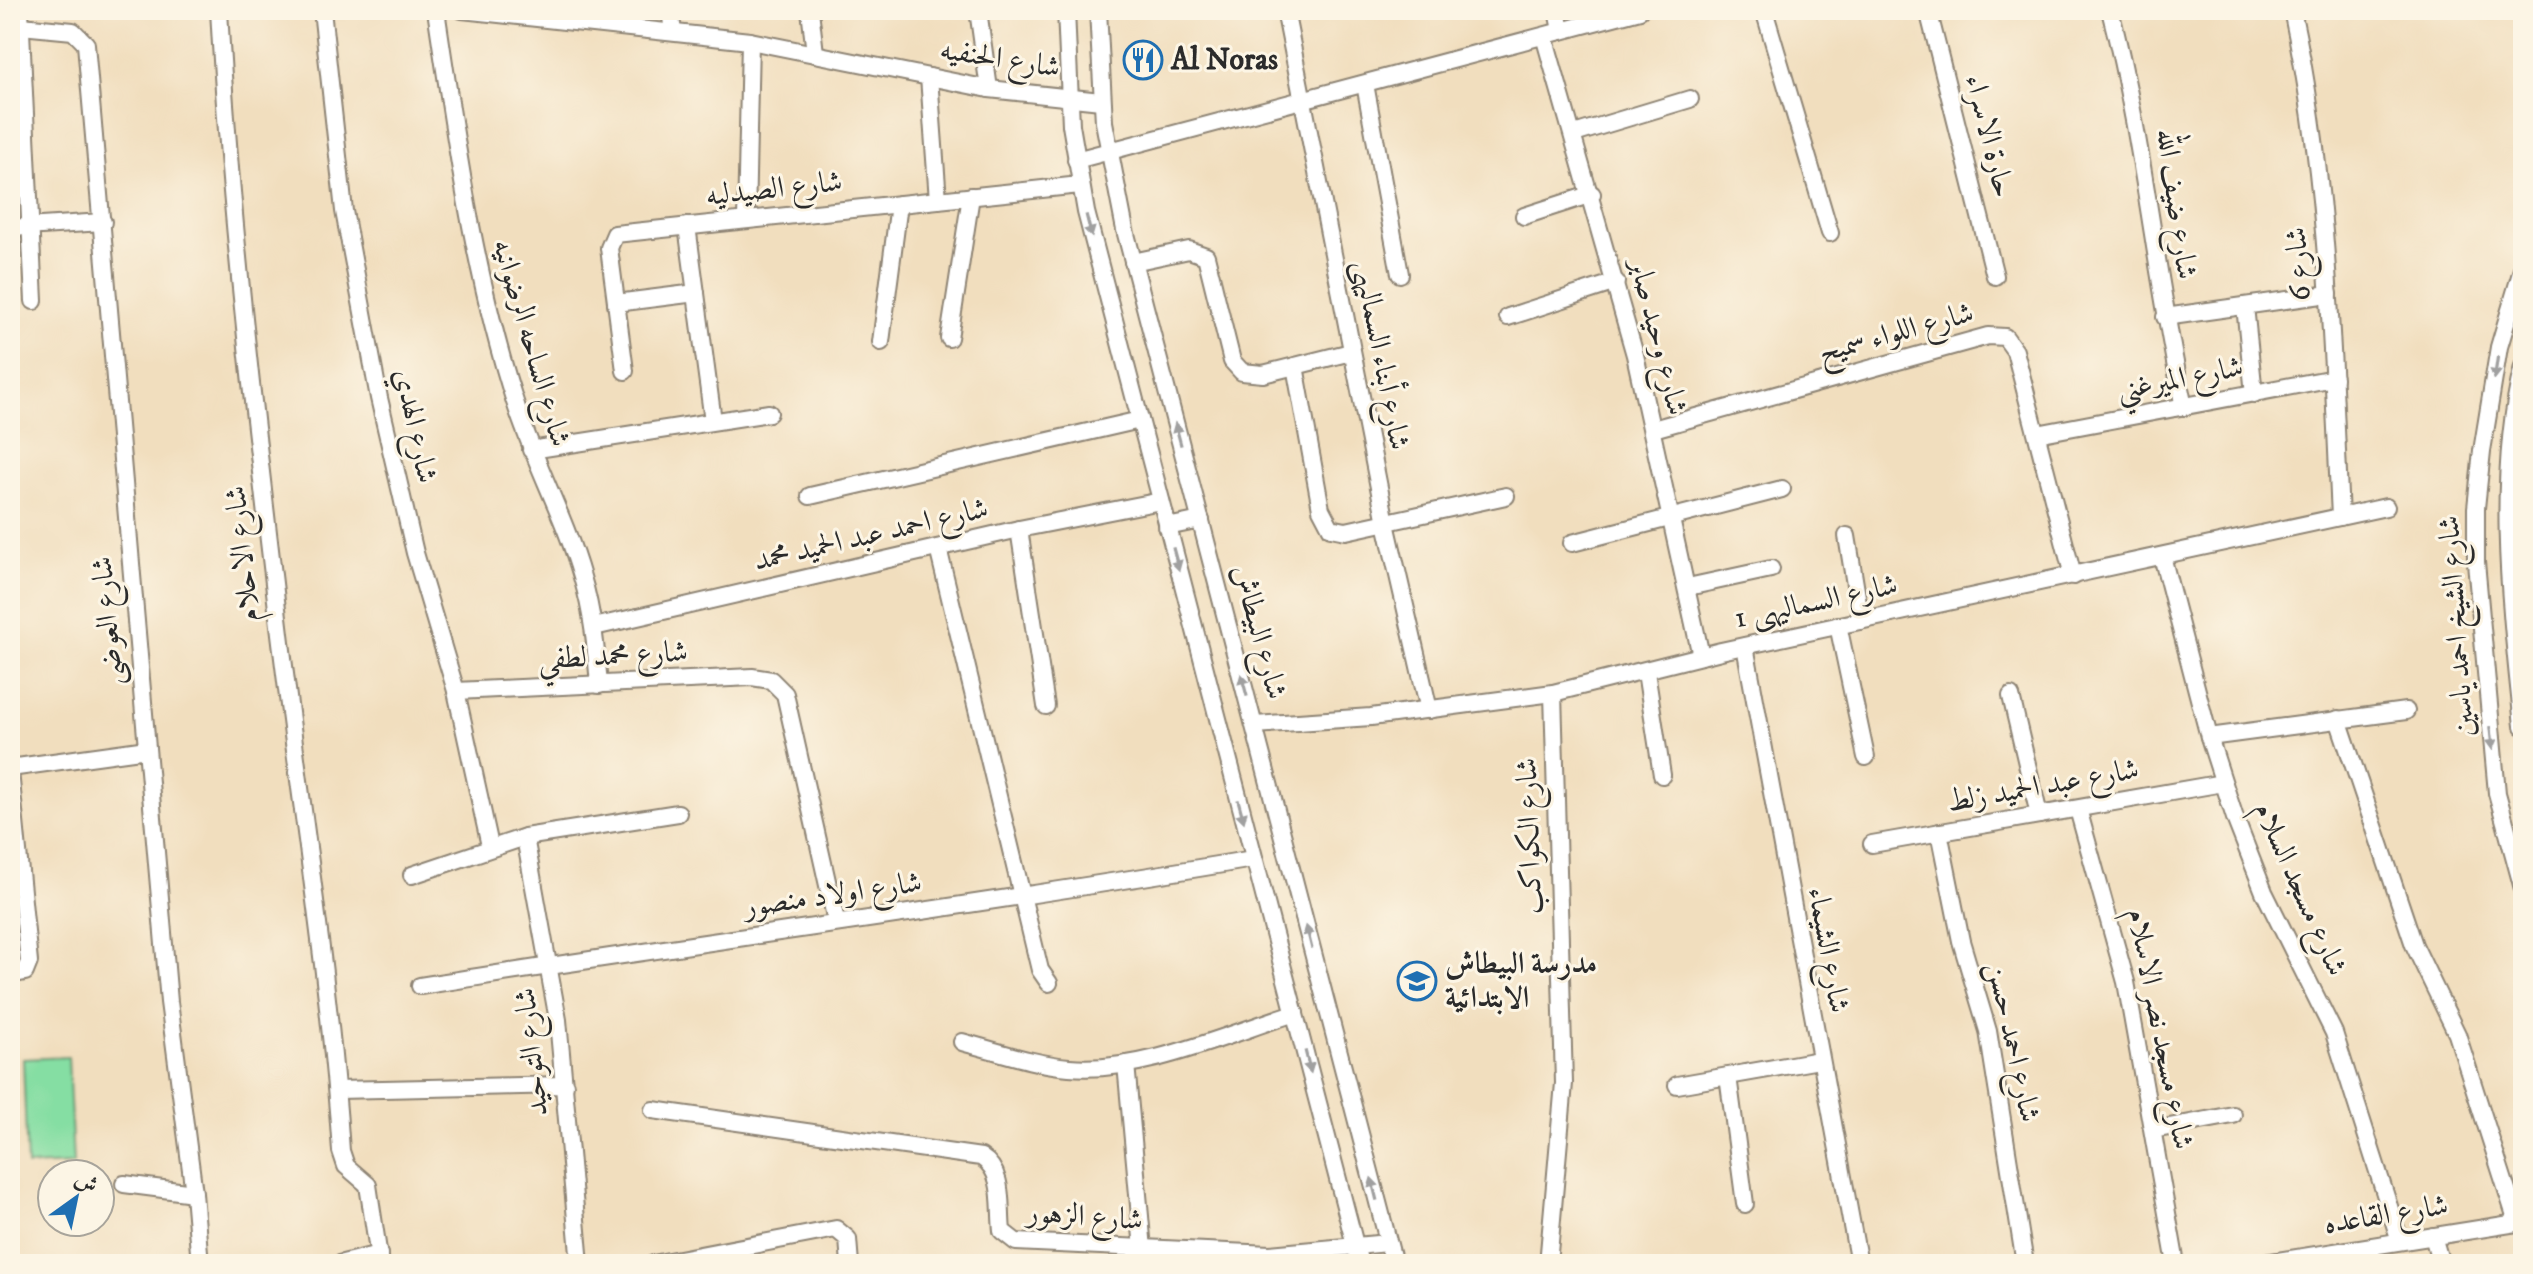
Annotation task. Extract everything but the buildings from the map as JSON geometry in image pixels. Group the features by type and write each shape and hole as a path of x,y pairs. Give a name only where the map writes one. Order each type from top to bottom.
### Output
{"street":[{"name":"شارع الاحلام","path":"219,10 229,148 278,617 332,1021 337,1090"},
{"name":"شارع الهدي","path":"322,10 344,211 379,398 415,553 456,691 490,846"},
{"name":"شارع الساحه الرضوانيه","path":"436,10 467,220 484,296 531,450 582,576 594,627 599,685"},
{"name":"شارع الحنفيه","path":"462,10 750,41 989,89 1101,101"},
{"path":"670,10 673,32"},
{"path":"810,10 815,53"},
{"path":"978,10 989,89"},
{"name":"شارع البيطاش","path":"1066,10 1068,99 1080,185 1357,1256"},
{"name":"شارع البيطاش","path":"1098,10 1101,101 1108,153 1133,262 1394,1264"},
{"name":"شارع أبناء السماليهى","path":"1285,10 1386,523 1429,710"},
{"path":"1557,10 1561,31"},
{"path":"1076,160 1640,10"},
{"path":"1764,10 1830,233"},
{"name":"حارة الاسراء","path":"1928,10 1995,276"},
{"name":"شارع ضيف الله","path":"2110,10 2144,161 2165,317 2184,407"},
{"name":"شارع 6","path":"2292,10 2317,160 2329,294 2340,517"},
{"path":"20,18 34,301"},
{"name":"شارع العوضى","path":"20,18 73,31 86,44 169,1002 200,1264"},
{"name":"شارع وحيد صابر","path":"1544,36 1616,282 1653,429 1701,656"},
{"path":"746,220 750,41"},
{"path":"929,77 938,200"},
{"path":"1365,84 1400,274"},
{"path":"1574,134 1690,99"},
{"name":"شارع الصيدليه","path":"625,371 609,248 612,236 624,231 1080,185"},
{"path":"1524,216 1592,194"},
{"path":"949,338 971,196"},
{"path":"881,342 899,204"},
{"path":"10,228 103,222"},
{"path":"687,226 713,421"},
{"path":"1133,262 1189,250 1201,252 1210,262 1236,367 1256,375 1351,352"},
{"name":"شارع الشيخ احمد ياسين","path":"2523,266 2499,347 2476,508 2478,592 2497,793 2523,889"},
{"path":"1508,317 1616,282"},
{"path":"616,303 696,293"},
{"path":"2165,317 2329,294"},
{"path":"2245,306 2254,394"},
{"name":"شارع اللواء سميح","path":"1653,429 1999,335 2010,341 2015,351 2073,576"},
{"path":"1295,366 1324,520 1331,528 1341,531 1386,523 1506,496"},
{"name":"شارع الشيخ احمد ياسين","path":"2523,366 2514,403 2509,561 2523,726"},
{"name":"شارع الميرغني","path":"2037,434 2334,378"},
{"path":"531,450 769,413"},
{"path":"810,496 1140,420"},
{"path":"1572,543 1782,489"},
{"name":"شارع احمد عبد الحميد محمد","path":"594,627 1019,529 1161,501"},
{"name":"شارع السماليهى 1","path":"1255,725 1429,710 1553,693 1838,625 2386,507"},
{"path":"1167,527 1201,520"},
{"path":"1019,529 1046,706"},
{"path":"1847,536 1861,621"},
{"path":"938,548 1040,970 1049,983"},
{"name":"شارع مسجد السلام","path":"2162,556 2223,783 2264,892 2334,1033 2400,1241"},
{"path":"1688,587 1771,569"},
{"path":"1838,625 1866,757"},
{"name":"شارع الشيماء","path":"1745,646 1859,1264"},
{"path":"1646,672 1662,775"},
{"name":"شارع محمد لطفي","path":"456,691 752,677 771,680 785,694 836,921"},
{"name":"شارع الكواكب","path":"1548,1264 1564,1083 1553,693"},
{"path":"2011,696 2039,815"},
{"path":"2209,737 2406,711"},
{"path":"2338,719 2414,945 2466,1059 2520,1222"},
{"path":"10,975 27,969 10,770 147,749"},
{"name":"شارع عبد الحميد زلط","path":"1872,844 2223,783"},
{"name":"شارع مسجد نصر الاسلام","path":"2078,809 2126,982 2176,1264"},
{"path":"412,875 490,846 525,837 678,813"},
{"name":"شارع احمد حسن","path":"1939,832 1961,941 1988,1031 2025,1264"},
{"name":"شارع التوحيد","path":"525,837 551,965 580,1264"},
{"name":"شارع اولاد منصور","path":"420,986 836,921 1022,898 1253,859"},
{"path":"962,1042 1070,1067 1126,1064 1295,1013"},
{"path":"1677,1085 1819,1060"},
{"path":"1126,1064 1143,1249"},
{"path":"1728,1076 1745,1204"},
{"path":"339,1264 379,1259 368,1185 346,1166 341,1151 337,1090 565,1085"},
{"name":"شارع الزهور","path":"653,1110 971,1154 989,1162 995,1170 1002,1231 1011,1241 1357,1256 1388,1243"},
{"path":"2153,1130 2233,1115"},
{"path":"124,1184 194,1193"},
{"name":"شارع القاعده","path":"2259,1264 2520,1222"},
{"path":"653,1264 836,1229 845,1234 850,1264"},
{"path":"2433,1236 2441,1264"}],"green space":[{"path":"68,1057 73,1158 36,1158 36,1166 27,1166 23,1059"}],"place":[{"name":"Al Noras","path":"1143,60"},
{"name":"مدرسة البيطاش الابتدائية","path":"1417,981"}]}
